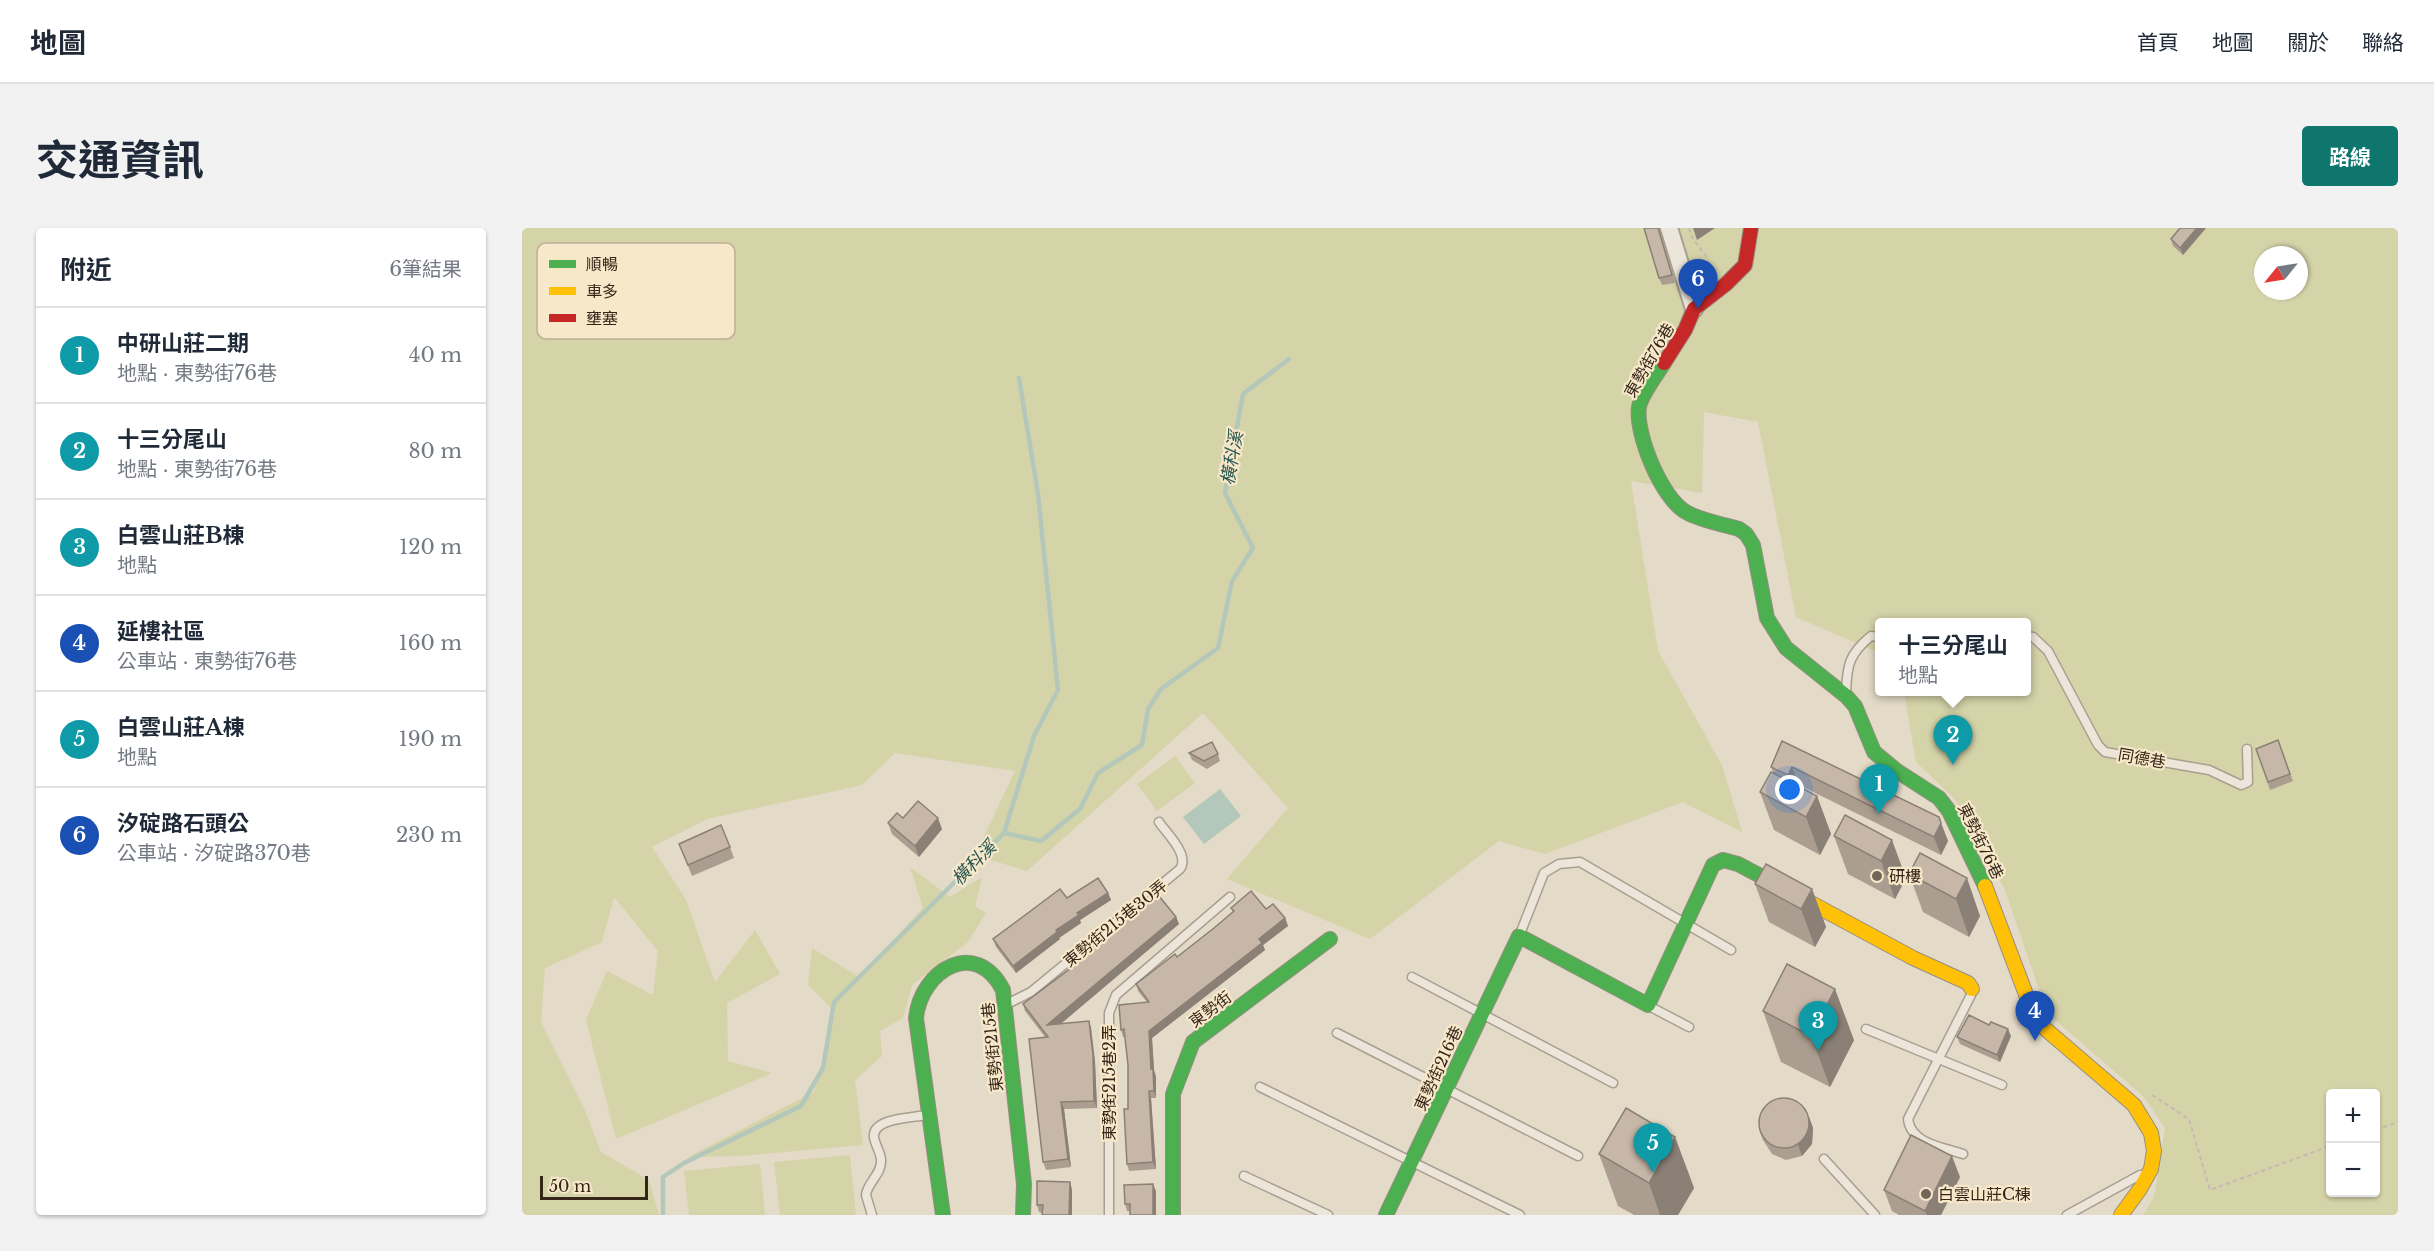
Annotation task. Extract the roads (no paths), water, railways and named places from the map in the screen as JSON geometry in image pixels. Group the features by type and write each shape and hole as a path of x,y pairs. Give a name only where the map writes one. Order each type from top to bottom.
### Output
{"street":[{"path":"1669,228 1694,309 1726,285 1745,265 1751,228"},
{"name":"東勢街76巷","path":"1694,309 1685,330 1639,404 1638,421 1642,438 1666,492 1687,513 1738,529 1746,534 1753,545 1767,618 1786,648 1846,696 1855,706 1874,752 1897,771 1939,798 1949,811 1981,876 2036,1021 2134,1105 2151,1132 2154,1151 2151,1169"},
{"path":"1519,936 1648,1005 1713,866 1723,860 1738,864 1913,958 1968,983 1972,989"},
{"name":"東勢街216巷","path":"1386,1215 1519,936"},
{"name":"東勢街","path":"1173,1215 1173,1094 1193,1042 1330,939"},
{"name":"東勢街215巷","path":"944,1215 916,1023 919,1002 926,987 936,977 964,963 977,963 986,966 998,978 1003,990 1024,1184 1023,1215"},
{"path":"2121,1215 2140,1190 2151,1169"}],"lane":[{"path":"1846,696 1847,668 1857,648 1871,636 1875,636"},
{"name":"同德巷","path":"2031,637 2048,651 2098,745 2105,752 2209,770 2241,784 2248,782 2247,749"},
{"name":"東勢街215巷30弄","path":"1004,1006 1031,992 1180,869 1183,865 1182,856 1159,822"},
{"path":"1519,936 1544,873 1559,864 1580,862 1731,950"},
{"name":"東勢街215巷2弄","path":"1110,1215 1109,1013 1116,995 1230,897"},
{"path":"1412,977 1612,1083"},
{"path":"1963,1154 1920,1139 1909,1127 1908,1119 1972,989"},
{"path":"1648,1005 1689,1027"},
{"path":"1866,1029 2002,1085"},
{"path":"1337,1033 1578,1156"},
{"path":"1260,1087 1520,1215"},
{"path":"872,1215 866,1191 878,1173 881,1161 874,1136 875,1130 882,1123 928,1115"},
{"path":"1824,1159 1875,1215"},
{"path":"2067,1215 2151,1169"},
{"path":"1244,1176 1328,1215"}],"waterway":[{"name":"橫科溪","path":"663,1215 663,1177 684,1163 801,1106 823,1068 834,1002 1004,833 1041,841 1080,809 1098,773 1142,745 1148,709 1161,689 1218,648 1232,581 1253,548 1225,493 1243,394 1289,359"},
{"path":"1004,833 1034,736 1058,690 1038,494 1019,378"}],"place":[{"name":"汐碇路石頭公","path":"1698,309"},
{"name":"十三分尾山","path":"1953,765"},
{"name":"中研山莊二期","path":"1879,814"},
{"name":"研樓","path":"1877,876"},
{"name":"延樓社區","path":"2035,1041"},
{"name":"白雲山莊B棟","path":"1818,1051"},
{"name":"白雲山莊A棟","path":"1653,1173"},
{"name":"白雲山莊C棟","path":"1926,1194"}]}
